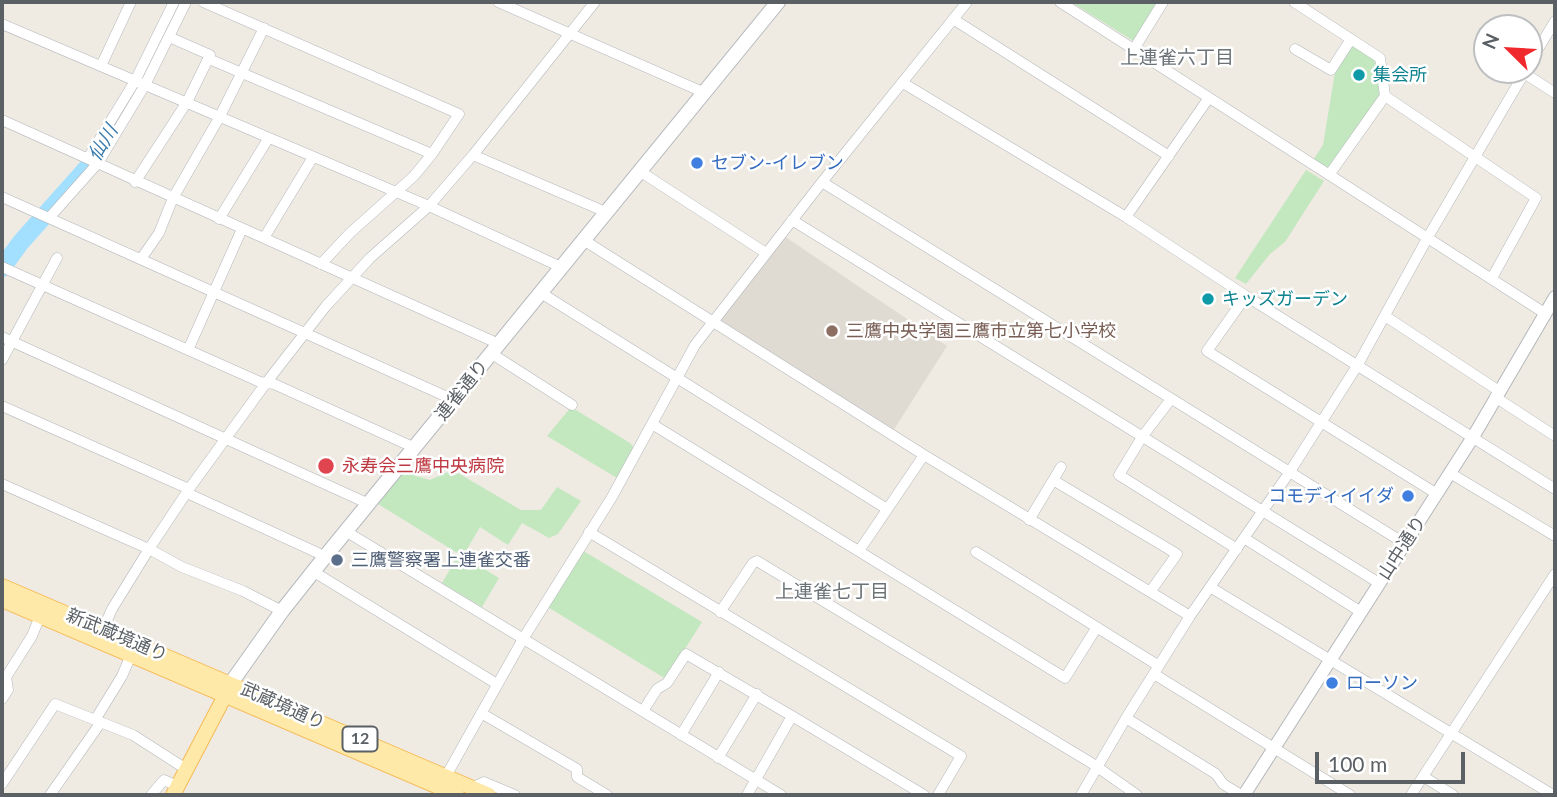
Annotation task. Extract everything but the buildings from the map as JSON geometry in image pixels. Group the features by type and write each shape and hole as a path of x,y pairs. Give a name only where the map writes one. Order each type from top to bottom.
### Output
{"main road":[{"name":"連雀通り","path":"175,791 228,689 282,611 778,2"},
{"name":"新武蔵境通り","path":"2,586 103,629 228,689"},
{"name":"新武蔵境通り","path":"3,605 228,689"},
{"name":"武蔵境通り","path":"228,689 489,795"},
{"name":"武蔵境通り","path":"228,689 457,795"}],"street":[{"path":"101,66 131,2"},
{"path":"140,83 174,2"},
{"path":"45,216 93,160 169,37 186,2"},
{"path":"203,2 459,114 414,176 350,233 321,264"},
{"path":"498,2 705,93"},
{"path":"103,629 112,609 188,491 305,333 351,278 389,240 429,206 595,2"},
{"path":"446,776 523,639 612,497 676,378 712,320 967,2"},
{"path":"1060,2 1546,314"},
{"path":"1134,49 1163,2"},
{"path":"1294,2 1380,58 1385,96 1329,175"},
{"path":"954,19 1169,156"},
{"path":"1543,41 1555,21"},
{"path":"2,24 429,206 563,268"},
{"path":"141,259 159,233 173,198 219,118 264,28"},
{"path":"135,182 187,102 210,55 169,37"},
{"path":"1295,49 1331,70 1351,39"},
{"path":"209,59 432,154"},
{"path":"902,83 1126,217 1246,296 1555,489"},
{"path":"1081,795 1190,616 1289,473 1357,366 1517,84"},
{"path":"1385,96 1536,198 1492,278"},
{"path":"1126,217 1208,99"},
{"path":"2,120 321,264 495,349 572,405"},
{"path":"219,219 268,139"},
{"path":"473,155 608,213"},
{"path":"264,238 313,157"},
{"path":"641,172 766,253"},
{"path":"822,182 1404,543"},
{"path":"2,197 454,400"},
{"path":"792,220 1379,583"},
{"path":"188,350 242,229"},
{"path":"585,240 924,455 1190,616"},
{"path":"2,360 7,339 57,258"},
{"path":"4,268 415,448"},
{"path":"541,293 887,509"},
{"path":"1246,296 1207,351 1437,494"},
{"name":"山中通り","path":"1242,795 1473,437 1555,297"},
{"path":"1385,316 1555,436"},
{"path":"7,339 369,504"},
{"path":"1171,399 1142,437 1119,474 1237,549"},
{"path":"2,406 188,491 324,558"},
{"path":"652,424 1065,678 1097,627"},
{"path":"859,551 924,455"},
{"path":"1029,520 1061,467"},
{"path":"1450,472 1555,536"},
{"path":"1053,480 1177,554 1150,592"},
{"path":"2,484 149,549 182,567 243,591 282,611"},
{"path":"347,532 781,795"},
{"path":"589,532 961,756 938,795"},
{"path":"1244,538 1361,612"},
{"path":"975,552 1097,627 1273,748 1350,795"},
{"path":"720,612 757,561 1137,795"},
{"path":"314,572 497,684"},
{"path":"1411,795 1554,579"},
{"path":"1210,587 1553,795"},
{"path":"2,699 8,690 6,677 32,636 40,617"},
{"path":"643,711 657,689 667,683 687,654 924,795"},
{"path":"50,795 98,721 131,655"},
{"path":"681,735 719,672"},
{"path":"718,758 757,694"},
{"path":"2,784 55,704 133,735 186,769"},
{"path":"481,713 577,769 577,777 607,795"},
{"path":"747,795 792,716"},
{"path":"1126,718 1216,774 1223,784 1242,795"},
{"path":"1424,776 1453,795"},
{"path":"151,795 164,780 175,791"},
{"path":"471,788 485,782 515,795"}],"shaded area":[{"name":"三鷹中央学園三鷹市立第七小学校","path":"784,236 947,346 893,431 716,317"}],"green space":[{"path":"1071,2 1159,2 1135,42"},
{"path":"1352,45 1375,60 1382,93 1329,171 1313,160 1323,145 1335,72"},
{"path":"1306,170 1324,181 1285,242 1270,254 1246,284 1235,278"},
{"path":"571,407 634,448 617,478 547,436"},
{"path":"453,470 521,510 541,510 557,487 581,501 558,534 549,538 522,523 508,545 480,527 463,556 499,578 482,607 442,583 459,554 378,504 403,472 430,480"},
{"path":"580,549 702,622 666,679 546,606"}],"waterway":[{"name":"仙川","path":"2,268 21,242 95,159"}],"place":[{"name":"集会所","path":"1359,75"},
{"name":"セブン-イレブン","path":"697,163"},
{"name":"キッズガーデン","path":"1208,299"},
{"name":"三鷹中央学園三鷹市立第七小学校","path":"832,331"},
{"name":"永寿会三鷹中央病院","path":"326,466"},
{"name":"コモディイイダ","path":"1408,496"},
{"name":"三鷹警察署上連雀交番","path":"337,560"},
{"name":"ローソン","path":"1332,683"}],"district":[{"name":"上連雀六丁目","path":"1177,58"},
{"name":"上連雀七丁目","path":"832,592"}]}
